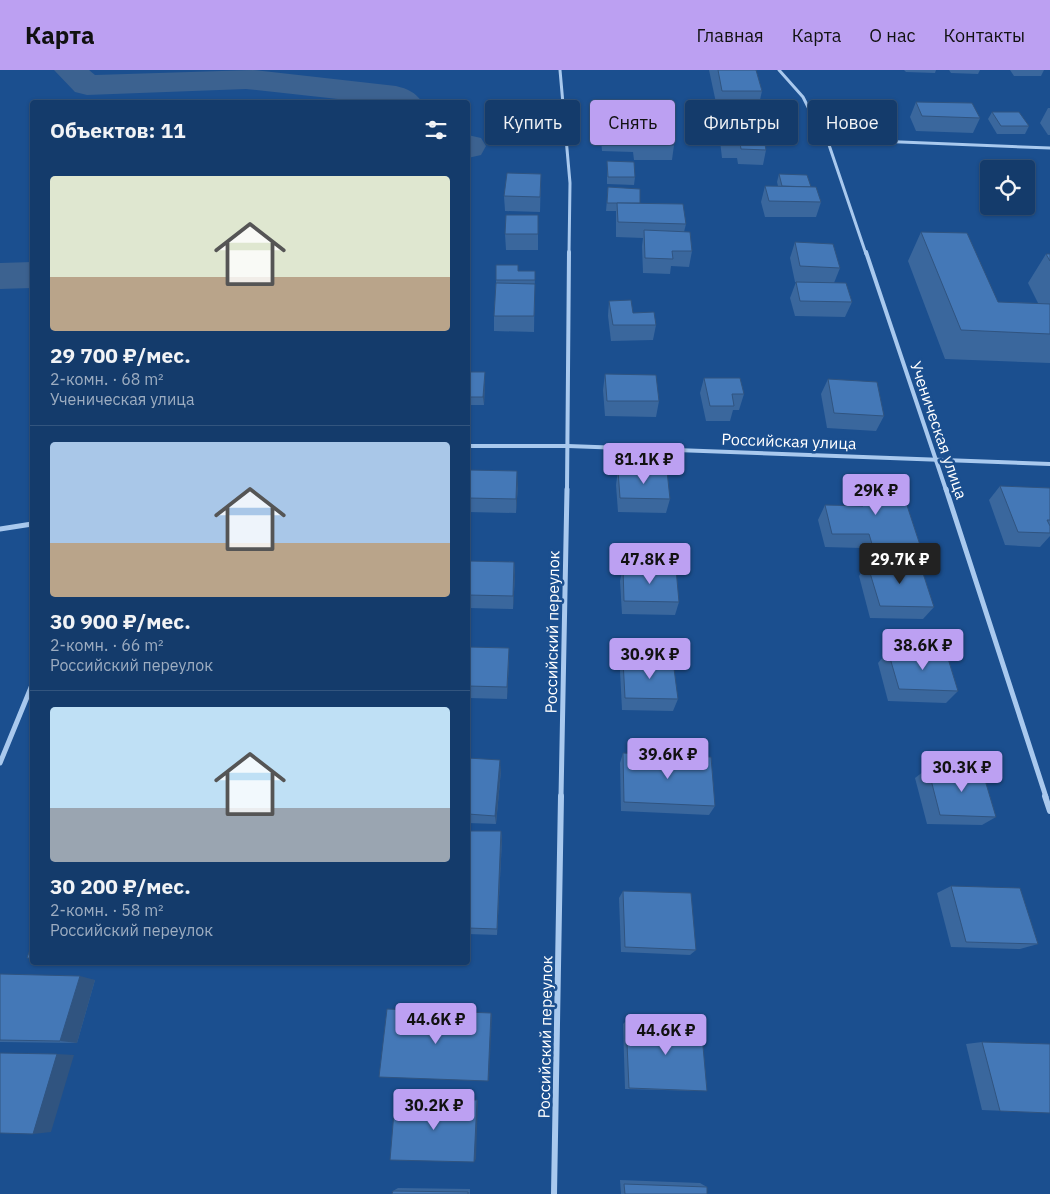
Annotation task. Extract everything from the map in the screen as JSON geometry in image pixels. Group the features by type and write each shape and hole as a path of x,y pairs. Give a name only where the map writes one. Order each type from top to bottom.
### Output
{"street":[{"name":"Российский переулок","path":"554,1194 568,446 570,183 560,70"},
{"name":"Ученическая улица","path":"779,70 803,97 808,108"},
{"path":"897,142 1050,148"},
{"name":"Ученическая улица","path":"829,145 936,459 1050,811"},
{"name":"Российская улица","path":"470,446 568,446 1050,464"},
{"path":"0,529 30,524"},
{"path":"0,763 30,690"}],"building":[{"path":"718,70 756,70 762,91 722,91"},
{"path":"916,102 972,103 980,118 922,116"},
{"path":"992,112 1019,112 1029,126 1001,126"},
{"path":"740,145 765,145 766,150 741,149"},
{"path":"607,161 634,162 635,177 608,177"},
{"path":"507,173 541,174 540,197 504,196"},
{"path":"779,174 807,175 811,187 782,186"},
{"path":"765,186 816,187 821,202 769,201"},
{"path":"608,187 640,189 640,203 607,203"},
{"path":"617,203 683,204 686,224 618,222"},
{"path":"506,215 538,215 538,234 505,234"},
{"path":"644,230 690,232 692,251 672,251 673,259 645,258"},
{"path":"921,232 967,233 998,302 1050,304 1050,334 961,330"},
{"path":"795,242 833,244 840,268 800,266"},
{"path":"496,265 518,265 518,271 535,271 535,280 496,280"},
{"path":"796,282 846,283 852,302 800,301"},
{"path":"496,283 535,284 534,316 494,316"},
{"path":"631,300 633,313 654,312 656,325 613,325 609,301"},
{"path":"470,372 485,372 483,397 470,397"},
{"path":"605,374 656,375 659,401 607,401"},
{"path":"704,378 740,378 744,394 732,394 734,406 710,406"},
{"path":"828,379 877,382 884,416 834,413"},
{"path":"470,470 517,471 516,499 470,498"},
{"path":"618,470 667,471 670,499 620,498"},
{"path":"856,484 900,484 920,545 872,544 869,534 832,534 825,505 863,506"},
{"path":"1000,486 1050,488 1050,520 1047,520 1050,526 1050,533 1018,532"},
{"path":"470,561 514,562 513,596 470,595"},
{"path":"867,563 920,564 934,607 880,606"},
{"path":"623,567 676,569 679,602 624,601"},
{"path":"470,647 509,648 507,687 470,686"},
{"path":"888,651 946,652 958,691 899,689"},
{"path":"623,660 673,661 678,699 625,698"},
{"path":"623,753 711,757 715,806 624,802"},
{"path":"470,758 500,760 495,816 470,814"},
{"path":"928,768 982,770 996,817 940,815"},
{"path":"470,831 501,831 497,929 470,928"},
{"path":"951,886 1020,888 1038,944 966,942"},
{"path":"623,891 691,893 696,950 625,947"},
{"path":"0,974 80,976 60,1041 0,1040"},
{"path":"387,1009 491,1013 488,1081 379,1077"},
{"path":"626,1021 701,1024 707,1091 629,1088"},
{"path":"982,1042 1050,1044 1050,1113 1000,1111"},
{"path":"0,1053 57,1054 33,1134 0,1133"},
{"path":"395,1100 477,1100 474,1162 390,1160"},
{"path":"624,1184 707,1187 707,1194 625,1194"},
{"path":"393,1191 468,1192 468,1194 392,1194"}],"waterway":[{"path":"70,70 87,85 246,79 396,96 402,100"},
{"path":"0,276 30,275"}]}
